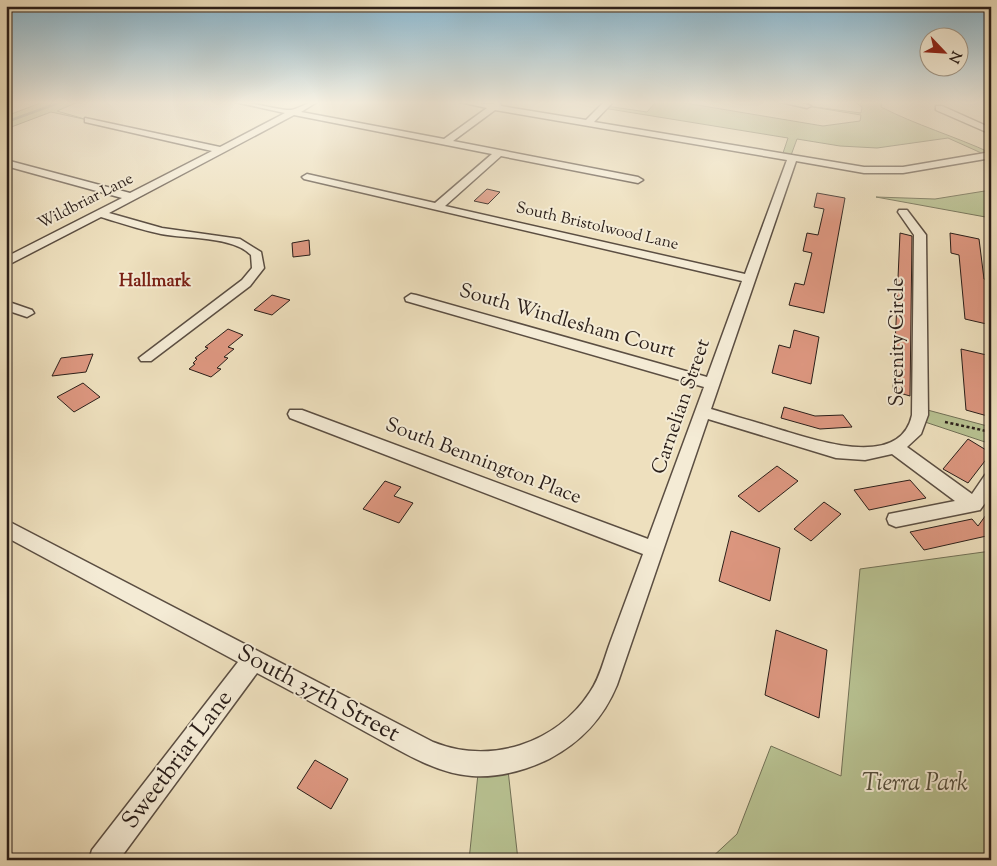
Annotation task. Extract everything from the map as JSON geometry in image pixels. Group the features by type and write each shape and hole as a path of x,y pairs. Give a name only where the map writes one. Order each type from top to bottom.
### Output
{"street":[{"path":"187,142 221,150"},
{"name":"Wildbriar Lane","path":"9,258 99,214 236,142"},
{"path":"443,142 638,180"},
{"path":"701,142 864,170 893,171 991,155"},
{"path":"307,177 438,207 499,153"},
{"name":"Carnelian Street","path":"612,669 792,158"},
{"path":"6,162 131,197"},
{"name":"South Bristolwood Lane","path":"438,207 749,279"},
{"name":"Serenity Circle","path":"703,412 837,452 871,454 894,447 910,436 917,427 920,415 920,235 903,212"},
{"path":"99,214 161,232 236,241 252,249 257,254 258,268 246,283 146,358"},
{"name":"South Windlesham Court","path":"411,298 713,384"},
{"path":"6,305 27,313"},
{"name":"South Bennington Place","path":"296,414 654,550"},
{"path":"894,447 974,505"},
{"path":"896,519 974,505 991,480"},
{"name":"South 37th Street","path":"6,528 426,751 452,760 479,764 507,761 534,754 563,738 583,721 599,700 612,669"},
{"name":"Sweetbriar Lane","path":"102,860 253,660"}],"path":[{"path":"945,422 991,432"}],"green space":[{"path":"787,142 796,142 790,158 782,156"},
{"path":"818,142 917,142 877,148"},
{"path":"958,142 966,142 991,153 988,156"},
{"path":"991,190 991,218 876,197 935,199"},
{"path":"920,408 991,427 991,444 919,420"},
{"name":"Tierra Park","path":"991,551 991,860 709,860 737,834 771,746 841,776 860,569"},
{"path":"507,761 518,860 469,860 479,764"}],"building":[{"path":"487,189 500,192 488,204 474,201"},
{"path":"817,193 845,198 824,313 789,305 795,283 804,285 812,253 803,251 807,233 818,235 824,209 814,207"},
{"path":"900,233 912,236 910,396 893,391"},
{"path":"950,233 979,239 984,279 991,281 991,325 965,319 959,255 951,253"},
{"path":"309,240 310,255 293,257 292,243"},
{"path":"272,295 290,300 272,315 254,310"},
{"path":"228,329 243,335 228,347 234,349 224,357 228,358 217,368 221,369 211,377 189,369 195,364 193,363 197,359 195,358 208,348 205,347"},
{"path":"794,330 819,337 811,384 772,373 779,345 790,348"},
{"path":"961,349 991,356 991,417 966,410"},
{"path":"93,354 86,372 52,376 61,358"},
{"path":"83,383 100,397 74,412 57,397"},
{"path":"784,407 815,416 843,415 852,427 820,429 781,418"},
{"path":"968,439 991,453 968,483 943,469"},
{"path":"777,466 798,481 759,512 738,496"},
{"path":"910,480 926,498 869,510 854,490"},
{"path":"385,481 401,487 394,496 413,503 399,523 363,509"},
{"path":"824,502 841,514 811,541 794,529"},
{"path":"991,508 991,535 924,550 910,532 972,519 978,526"},
{"path":"731,531 780,548 770,601 719,581"},
{"path":"776,630 827,650 819,718 765,695"},
{"path":"315,760 348,779 331,809 297,788"}],"district":[{"name":"Hallmark","path":"155,282"}]}
